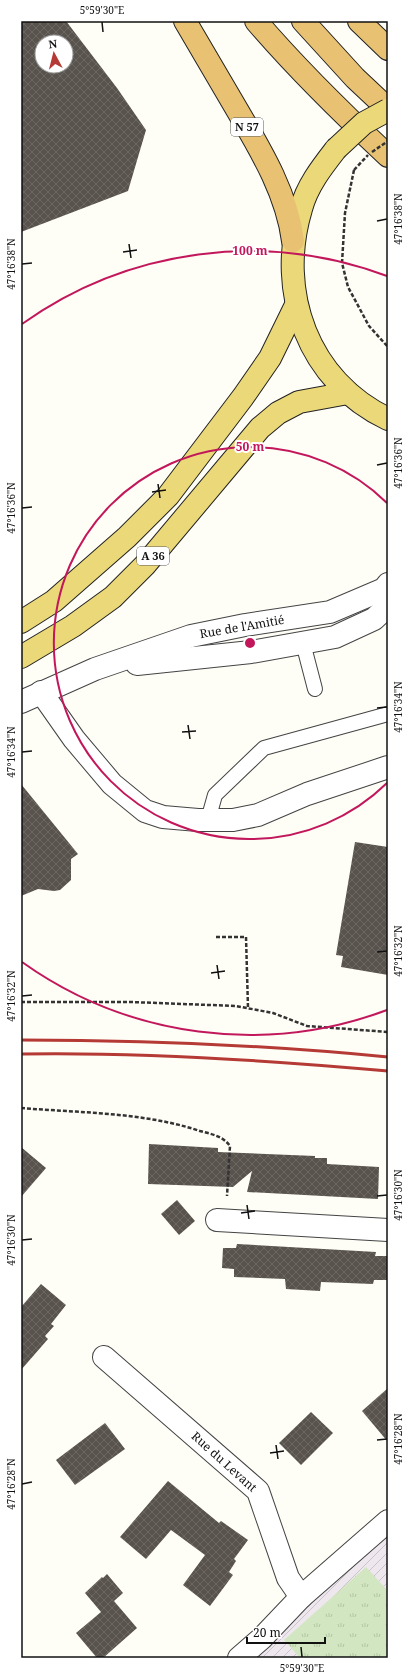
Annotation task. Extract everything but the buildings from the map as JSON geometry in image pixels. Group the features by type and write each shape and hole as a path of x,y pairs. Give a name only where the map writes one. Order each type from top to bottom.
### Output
{"highway":[{"name":"N 57","path":"185,21 254,138 273,176 290,222 293,241"},
{"path":"256,21 288,58 331,102 388,156"},
{"name":"N 57","path":"303,21 355,78 388,109"},
{"path":"359,21 388,49"}],"main road":[{"name":"N 57","path":"388,109 364,123 336,149 316,176 301,207 293,241 291,273 296,305 307,337 325,367 348,393 375,413 388,419"},
{"name":"A 36","path":"21,622 54,601 127,537 168,496 243,397 270,358 296,305"},
{"name":"A 36","path":"25,654 73,626 113,597 145,565 260,428 278,412 299,402 348,393"}],"street":[{"name":"Rue de l'Amitié","path":"21,702 95,669 191,636 245,625 330,612 384,589 388,584"},
{"name":"Rue de l'Amitié","path":"95,669 251,652 335,637 374,619 388,606"},
{"path":"41,692 74,739 112,784 145,811 163,817 234,820 258,815 307,794 388,767"},
{"path":"221,1220 388,1230"},
{"name":"Rue du Levant","path":"104,1358 258,1491 288,1578 301,1597"},
{"path":"239,1658 262,1638 301,1597 388,1521"}],"lane":[{"path":"303,642 315,689"},
{"path":"208,820 215,795 264,748 388,714"}],"path":[{"path":"388,141 371,152 354,170 344,213 342,263 351,293 370,326 388,346"},
{"path":"216,937 246,937 248,1008"},
{"path":"21,1002 131,1002 236,1006 273,1013 307,1026 388,1032"},
{"path":"21,1108 146,1118 183,1125 219,1137 230,1146 221,1220"}],"shaded area":[{"path":"388,1521 388,1658 239,1658"}],"green space":[{"path":"366,1567 388,1591 388,1658 300,1658 284,1640"}],"railway":[{"path":"21,1040 205,1044 296,1049 388,1057"},
{"path":"21,1054 113,1054 204,1058 296,1063 388,1071"}]}
